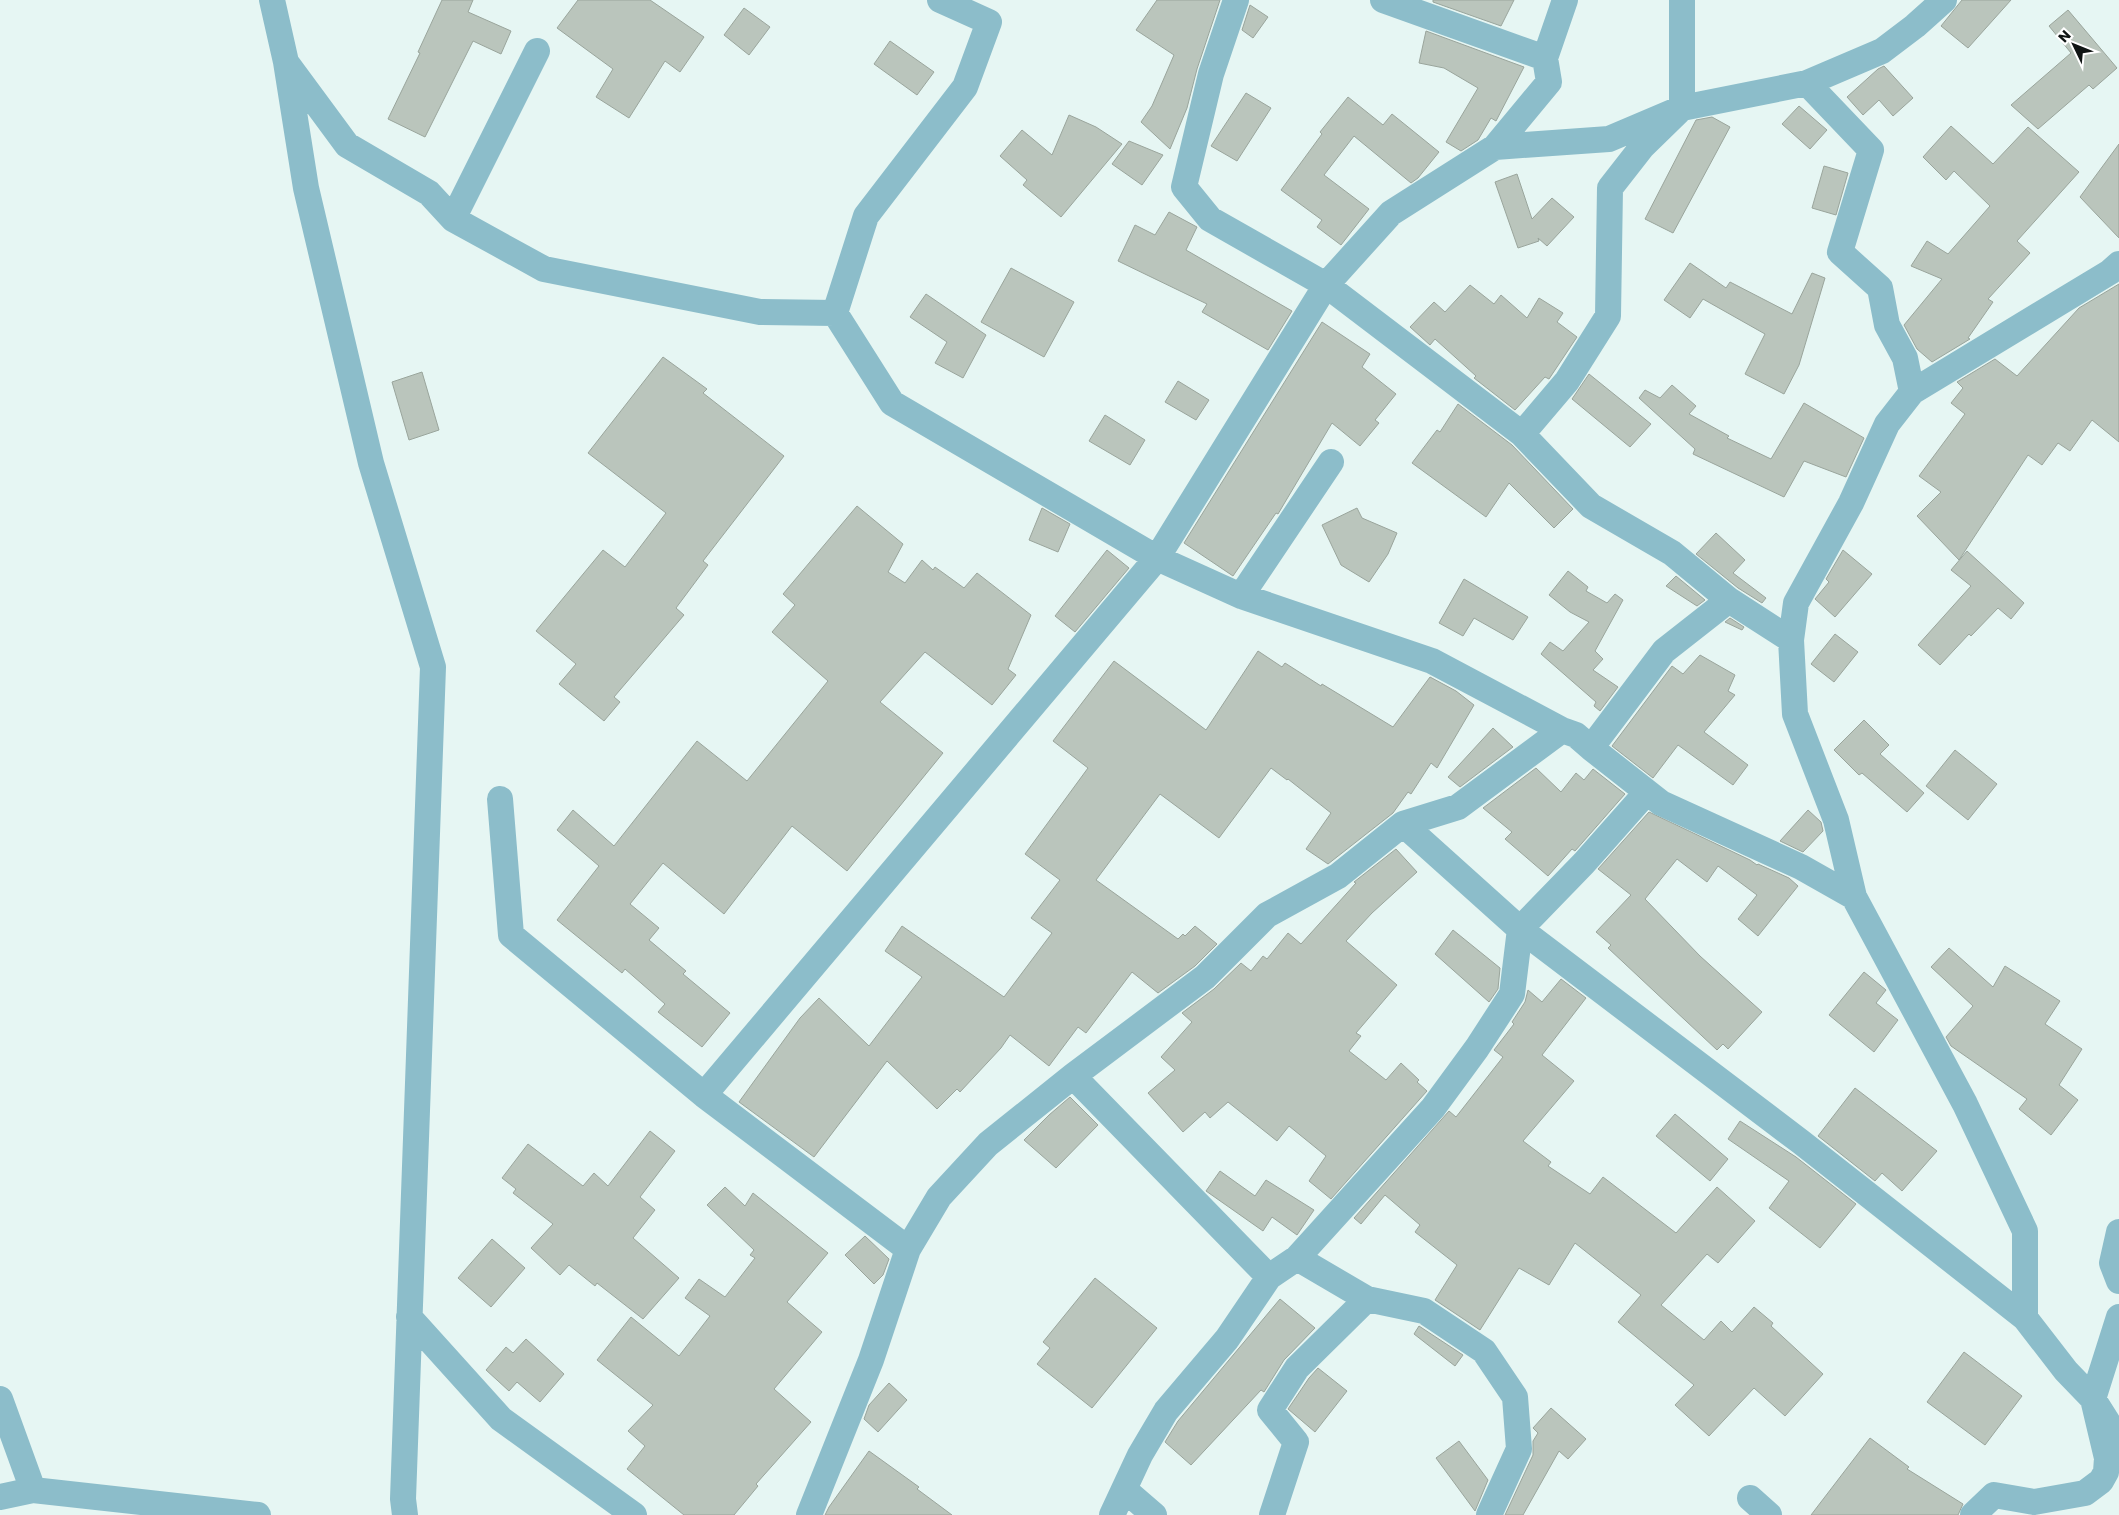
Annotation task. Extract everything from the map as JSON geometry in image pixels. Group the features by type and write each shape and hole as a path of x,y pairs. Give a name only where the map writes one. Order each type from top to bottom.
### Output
{"street":[{"path":"272,0 286,62 306,188 371,463 433,667 403,1499 404,1515"},
{"path":"835,313 866,216 966,87 989,22 940,0"},
{"path":"1236,0 1211,74 1184,187 1210,219 1326,285 1522,434 1591,506 1672,553 1729,600 1791,640"},
{"path":"1383,0 1545,58"},
{"path":"704,1094 1158,558 1326,285 1391,213 1495,147 1549,82 1545,58 1565,0"},
{"path":"1522,434 1567,381 1608,316 1610,188 1642,147 1682,108 1682,0"},
{"path":"1495,147 1609,139 1682,108 1808,82 1882,51 1915,26 1944,0"},
{"path":"453,219 537,51"},
{"path":"286,62 347,145 429,193 453,219 544,268 760,312 835,313"},
{"path":"1808,82 1871,150 1840,252 1880,288 1887,325 1905,358 1912,392"},
{"path":"2025,1318 2025,1231 1965,1104 1854,896 1836,820 1795,714 1791,640 1796,603 1851,503 1887,424 1912,392 2116,271"},
{"path":"835,313 892,403 1158,558 1241,596 1432,661 1562,730 1576,735 1646,793 1661,803 1801,867 1854,896"},
{"path":"1241,596 1332,462"},
{"path":"1591,748 1664,651 1729,600"},
{"path":"809,1515 871,1360 908,1249 939,1197 988,1144 1073,1076 1205,977 1267,915 1338,876 1403,824 1458,808 1562,730"},
{"path":"1112,1515 1140,1455 1166,1411 1226,1339 1269,1277 1297,1258 1433,1108 1477,1048 1512,994 1520,929 1584,864 1646,793"},
{"path":"500,798 512,935 704,1094 908,1249"},
{"path":"1403,824 1520,929 1802,1142 2025,1318 2066,1371 2093,1399 2119,1440"},
{"path":"1073,1076 1269,1277"},
{"path":"2119,1232 2112,1263 2119,1281"},
{"path":"1297,1258 1367,1299 1424,1311 1484,1351 1515,1397 1519,1449 1489,1515"},
{"path":"1272,1515 1296,1442 1270,1410 1297,1368 1367,1299"},
{"path":"410,1317 501,1419 634,1515"},
{"path":"1973,1515 1994,1495 2034,1502 2085,1493 2101,1481 2106,1472 2107,1458 2093,1399 2119,1317"},
{"path":"0,1399 33,1490"},
{"path":"0,1498 33,1490 258,1515"},
{"path":"1125,1490 1154,1515"}],"building":[{"path":"442,0 473,0 468,12 511,31 501,54 473,41 425,137 388,119 420,53 418,52"},
{"path":"578,0 650,0 704,37 680,72 665,61 629,118 596,97 613,69 557,28"},
{"path":"1157,0 1220,0 1197,69 1187,108 1170,149 1141,122 1152,106 1174,55 1136,30"},
{"path":"1433,0 1514,0 1501,26 1433,2"},
{"path":"1962,0 2011,0 1968,48 1941,26"},
{"path":"1250,5 1268,17 1253,38 1242,30"},
{"path":"744,8 770,27 749,55 724,35"},
{"path":"2068,10 2117,68 2093,89 2089,85 2038,129 2011,105 2071,53 2049,26"},
{"path":"1426,31 1524,67 1496,121 1491,118 1478,140 1461,151 1446,142 1478,88 1444,68 1419,63"},
{"path":"890,41 934,72 917,95 874,64"},
{"path":"1884,66 1913,98 1893,116 1879,100 1863,115 1847,97 1878,69"},
{"path":"1246,93 1271,108 1237,161 1211,146"},
{"path":"1348,97 1383,125 1392,114 1439,152 1418,178 1411,183 1354,136 1324,175 1369,209 1341,245 1317,227 1322,220 1281,190 1322,134 1320,132"},
{"path":"1799,106 1827,130 1810,149 1782,124"},
{"path":"1069,115 1096,127 1122,144 1061,217 1023,185 1027,180 1000,156 1022,130 1052,155"},
{"path":"1712,117 1730,127 1673,233 1645,219 1696,120"},
{"path":"1951,126 1993,164 2028,127 2079,172 2017,241 2030,253 1988,299 1993,302 1968,338 1970,339 1932,362 1917,349 1904,325 1942,279 1911,266 1927,241 1948,254 1990,206 1954,171 1946,180 1923,157"},
{"path":"1129,141 1163,155 1142,185 1112,164"},
{"path":"2119,144 2119,238 2080,197"},
{"path":"1824,166 1848,173 1836,215 1812,208"},
{"path":"1517,174 1532,219 1552,198 1574,217 1547,246 1538,238 1539,241 1518,248 1495,182"},
{"path":"1169,212 1197,227 1186,250 1292,311 1268,350 1202,312 1207,304 1118,261 1135,225 1155,235"},
{"path":"1690,263 1726,288 1730,282 1792,314 1812,273 1825,278 1799,365 1784,394 1745,374 1765,334 1703,299 1690,318 1664,300"},
{"path":"1011,268 1074,302 1044,357 981,322"},
{"path":"2119,284 2119,442 2092,420 2070,451 2058,443 2042,465 2028,455 1959,560 1917,516 1941,492 1919,476 1965,414 1951,403 1963,388 1957,382 1995,359 2017,376 2079,308"},
{"path":"1470,285 1494,304 1501,295 1527,318 1539,298 1563,313 1557,322 1577,337 1549,379 1545,377 1515,410 1474,378 1476,376 1435,339 1430,345 1410,327 1434,302 1445,312"},
{"path":"926,294 986,335 963,378 935,363 947,342 910,317"},
{"path":"1322,322 1370,354 1362,367 1396,394 1375,420 1379,423 1360,446 1332,423 1278,514 1276,513 1233,576 1184,543"},
{"path":"663,357 707,389 703,393 784,456 703,561 708,565 676,608 684,615 614,697 620,702 604,721 559,684 576,664 536,631 603,550 625,567 666,513 588,453"},
{"path":"422,372 439,430 409,440 392,382"},
{"path":"1589,374 1651,424 1630,447 1572,399"},
{"path":"1178,381 1209,400 1196,420 1165,402"},
{"path":"1672,385 1696,406 1689,414 1729,436 1727,438 1771,459 1804,403 1864,438 1846,477 1804,461 1784,497 1693,454 1695,449 1639,398 1645,390 1660,398"},
{"path":"1458,404 1512,445 1573,509 1554,528 1509,483 1486,517 1412,463 1437,430 1440,432"},
{"path":"1105,415 1145,440 1130,465 1089,441"},
{"path":"857,506 903,544 888,572 905,583 922,560 933,570 935,567 964,588 977,573 1031,615 1008,669 1016,675 992,705 925,652 880,702 943,753 847,871 792,826 724,914 663,863 630,904 659,928 649,940 686,971 683,974 730,1013 702,1047 658,1012 665,1004 625,969 622,973 557,920 599,866 557,830 573,810 614,846 697,741 747,781 828,681 772,632 795,605 783,594"},
{"path":"1042,508 1070,524 1058,552 1029,540"},
{"path":"1357,508 1362,518 1397,533 1388,554 1369,582 1341,565 1322,525"},
{"path":"1716,533 1745,560 1733,573 1766,598 1762,603 1738,588 1696,554"},
{"path":"1107,550 1129,568 1075,632 1055,616"},
{"path":"1843,550 1872,574 1835,617 1815,599 1829,582 1826,579"},
{"path":"1967,551 2024,603 2011,619 1998,608 1971,636 1969,634 1940,665 1918,645 1971,586 1951,570"},
{"path":"1568,571 1588,587 1586,591 1607,603 1615,594 1623,600 1595,651 1603,659 1593,670 1618,687 1600,711 1594,706 1596,702 1541,654 1550,642 1563,651 1589,622 1570,612 1549,595"},
{"path":"1676,576 1705,600 1697,606 1666,586"},
{"path":"1464,579 1528,617 1513,640 1474,618 1463,636 1439,623"},
{"path":"1730,618 1744,627 1742,630 1725,622"},
{"path":"1835,634 1858,652 1834,682 1811,664"},
{"path":"1258,651 1282,667 1285,663 1393,727 1430,677 1456,691 1474,705 1437,768 1431,763 1411,794 1408,792 1393,813 1328,864 1306,849 1331,813 1271,768 1219,838 1160,794 1096,880 1178,939 1183,934 1185,936 1195,926 1217,944 1195,966 1158,993 1132,972 1086,1033 1078,1027 1049,1066 1010,1035 1001,1048 960,1092 957,1089 937,1109 887,1061 814,1157 739,1102 800,1018 819,998 869,1046 922,977 885,951 902,926 1004,997 1052,933 1031,918 1060,880 1025,854 1088,768 1053,741 1114,661 1206,730"},
{"path":"1700,655 1735,675 1728,691 1735,695 1704,732 1748,765 1733,785 1678,745 1653,778 1612,746 1672,666 1683,674"},
{"path":"1864,720 1889,745 1880,754 1924,793 1907,812 1862,773 1859,775 1834,750"},
{"path":"1493,728 1513,747 1460,787 1448,777"},
{"path":"1955,750 1997,784 1968,820 1926,786"},
{"path":"1536,768 1561,792 1576,773 1584,780 1593,769 1625,794 1575,851 1572,849 1548,876 1505,839 1512,832 1483,808"},
{"path":"1808,810 1821,822 1823,831 1803,852 1780,841"},
{"path":"1649,812 1757,865 1789,878 1798,886 1758,936 1738,919 1757,895 1718,866 1707,882 1677,859 1645,899 1700,956 1762,1012 1728,1049 1723,1044 1717,1050 1608,948 1611,945 1596,932 1631,895 1598,869"},
{"path":"1396,849 1417,872 1372,913 1346,941 1397,985 1356,1033 1361,1036 1349,1051 1386,1080 1401,1063 1419,1080 1417,1082 1427,1091 1331,1199 1309,1181 1326,1156 1289,1126 1277,1141 1228,1102 1210,1118 1205,1112 1183,1132 1148,1093 1175,1070 1161,1057 1192,1022 1182,1013 1214,989 1241,963 1251,971 1263,956 1267,959 1288,933 1301,944 1356,883 1354,882"},
{"path":"1453,930 1500,968 1498,989 1489,1002 1435,954"},
{"path":"1949,948 1993,987 2005,966 2060,1001 2045,1024 2082,1049 2059,1085 2078,1100 2051,1135 2019,1109 2027,1099 1951,1046 1946,1037 1973,1006 1931,967"},
{"path":"1864,972 1886,990 1876,1003 1898,1020 1874,1052 1829,1015"},
{"path":"1561,979 1586,998 1542,1055 1574,1081 1523,1141 1551,1162 1548,1166 1590,1194 1603,1177 1676,1233 1717,1187 1755,1221 1718,1263 1707,1254 1661,1305 1704,1340 1721,1321 1732,1332 1754,1307 1773,1323 1771,1326 1823,1374 1785,1416 1754,1388 1709,1436 1675,1405 1694,1385 1618,1322 1641,1295 1575,1243 1549,1285 1519,1268 1480,1330 1435,1300 1457,1265 1415,1232 1420,1225 1385,1195 1361,1224 1354,1218 1449,1111 1456,1117 1503,1057 1494,1050 1514,1024 1512,1022 1525,1002 1528,990 1542,1002"},
{"path":"1855,1088 1937,1151 1902,1191 1882,1173 1875,1181 1818,1136"},
{"path":"1070,1097 1098,1125 1056,1168 1024,1140"},
{"path":"1675,1114 1728,1159 1710,1181 1656,1136"},
{"path":"1740,1121 1796,1157 1856,1204 1820,1248 1769,1208 1789,1181 1728,1139"},
{"path":"650,1131 675,1151 640,1197 655,1210 633,1238 679,1278 643,1319 597,1283 595,1286 569,1265 560,1275 531,1248 553,1224 513,1193 516,1189 502,1178 528,1144 583,1186 594,1173 608,1186"},
{"path":"1220,1171 1255,1196 1266,1180 1314,1210 1297,1235 1272,1217 1263,1231 1206,1191"},
{"path":"725,1187 745,1206 753,1193 828,1253 787,1302 822,1332 774,1389 811,1422 756,1484 758,1486 734,1515 684,1515 627,1469 645,1446 628,1431 653,1405 597,1360 631,1317 679,1356 710,1316 685,1298 699,1279 725,1297 755,1258 750,1255 754,1250 707,1205"},
{"path":"865,1236 889,1259 883,1275 874,1284 845,1255"},
{"path":"492,1239 525,1268 491,1307 458,1278"},
{"path":"1095,1278 1157,1328 1092,1408 1037,1364 1050,1348 1043,1342"},
{"path":"1280,1299 1315,1328 1284,1360 1264,1392 1261,1390 1191,1465 1165,1442 1178,1421"},
{"path":"1419,1326 1463,1355 1455,1366 1414,1334"},
{"path":"526,1339 564,1374 540,1402 517,1382 509,1391 486,1370 506,1347 513,1353"},
{"path":"1964,1352 2022,1396 1985,1445 1927,1402"},
{"path":"1318,1368 1347,1391 1315,1432 1288,1409"},
{"path":"889,1383 907,1400 878,1432 864,1419 869,1405"},
{"path":"1551,1408 1586,1439 1568,1459 1559,1451 1523,1515 1505,1515 1533,1455 1533,1441 1538,1433 1533,1428"},
{"path":"1870,1438 1909,1467 1907,1469 1963,1504 1958,1515 1811,1515"},
{"path":"1459,1441 1488,1480 1475,1511 1436,1458"},
{"path":"869,1451 919,1487 917,1489 952,1515 825,1515"}]}
